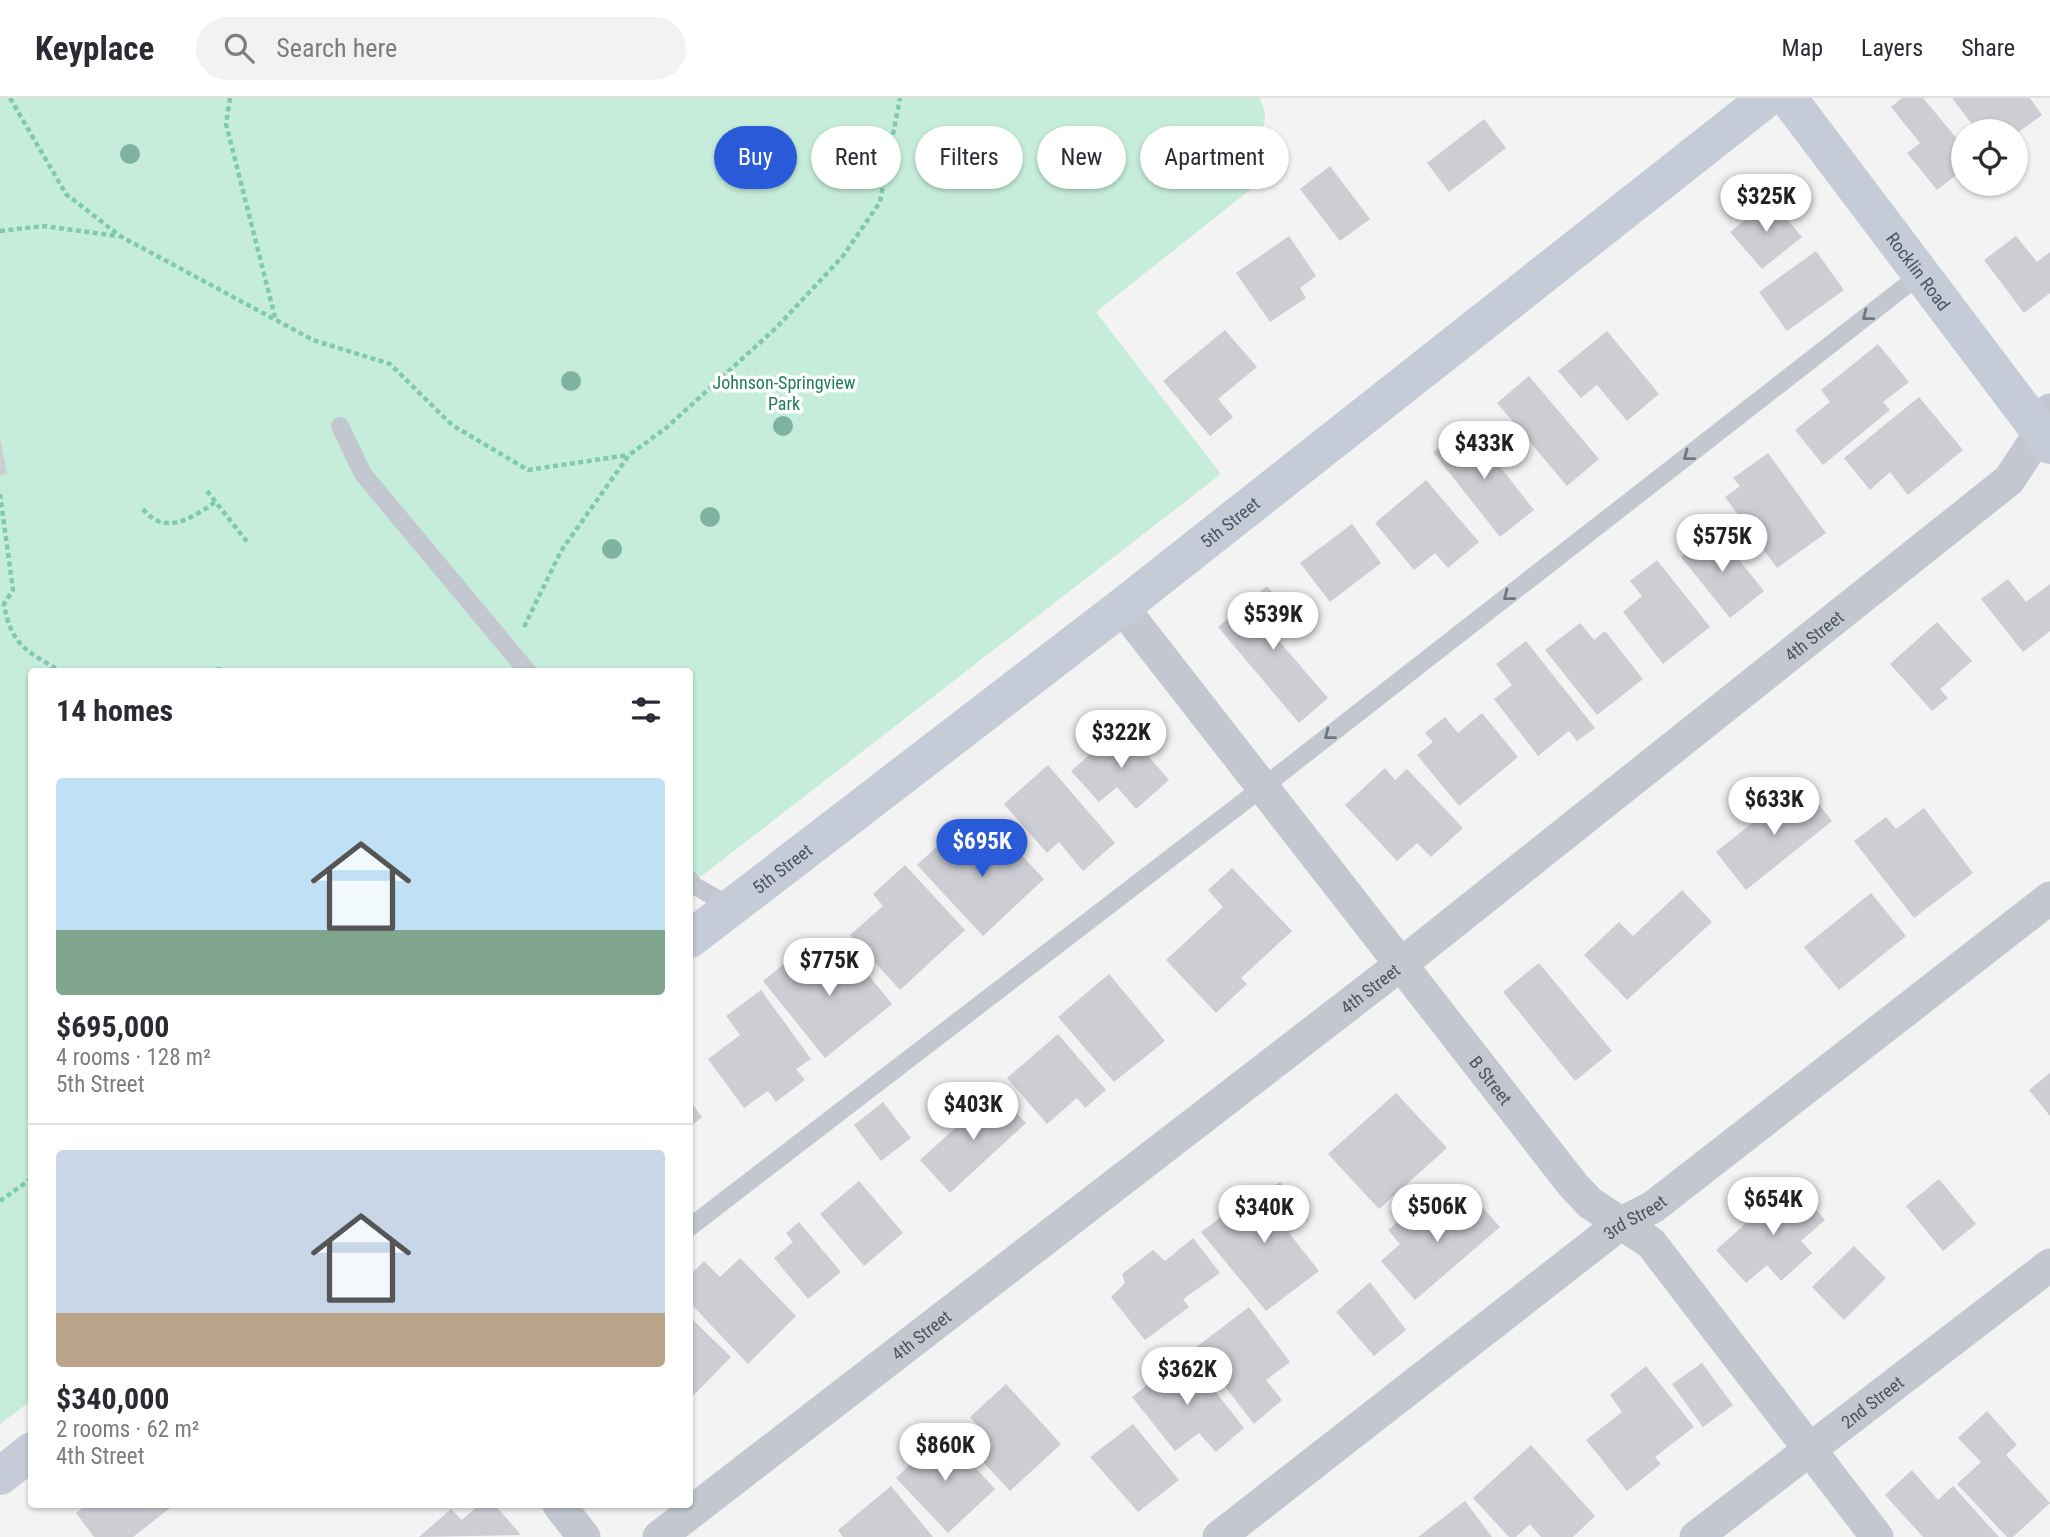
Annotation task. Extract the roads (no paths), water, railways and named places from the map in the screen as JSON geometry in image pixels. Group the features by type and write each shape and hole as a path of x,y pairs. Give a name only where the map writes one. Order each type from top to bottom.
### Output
{"street":[{"name":"5th Street","path":"693,937 1122,607 1767,98"},
{"name":"Rocklin Road","path":"1788,98 1921,274 2047,429"},
{"name":"4th Street","path":"659,1537 1401,965 2009,480 2047,429"},
{"name":"B Street","path":"1122,607 1573,1185 1590,1203 1651,1242 1877,1537"},
{"name":"3rd Street","path":"1219,1537 1620,1224 1653,1207 2050,898"},
{"name":"2nd Street","path":"1696,1537 2050,1265"},
{"path":"0,1476 28,1454"},
{"path":"561,1508 584,1537"}],"lane":[{"path":"693,1225 1263,787 1921,274"},
{"path":"340,426 363,474 525,668"},
{"path":"693,884 732,906"}],"park label":[{"name":"Johnson-Springview Park","path":"784,392"}]}
